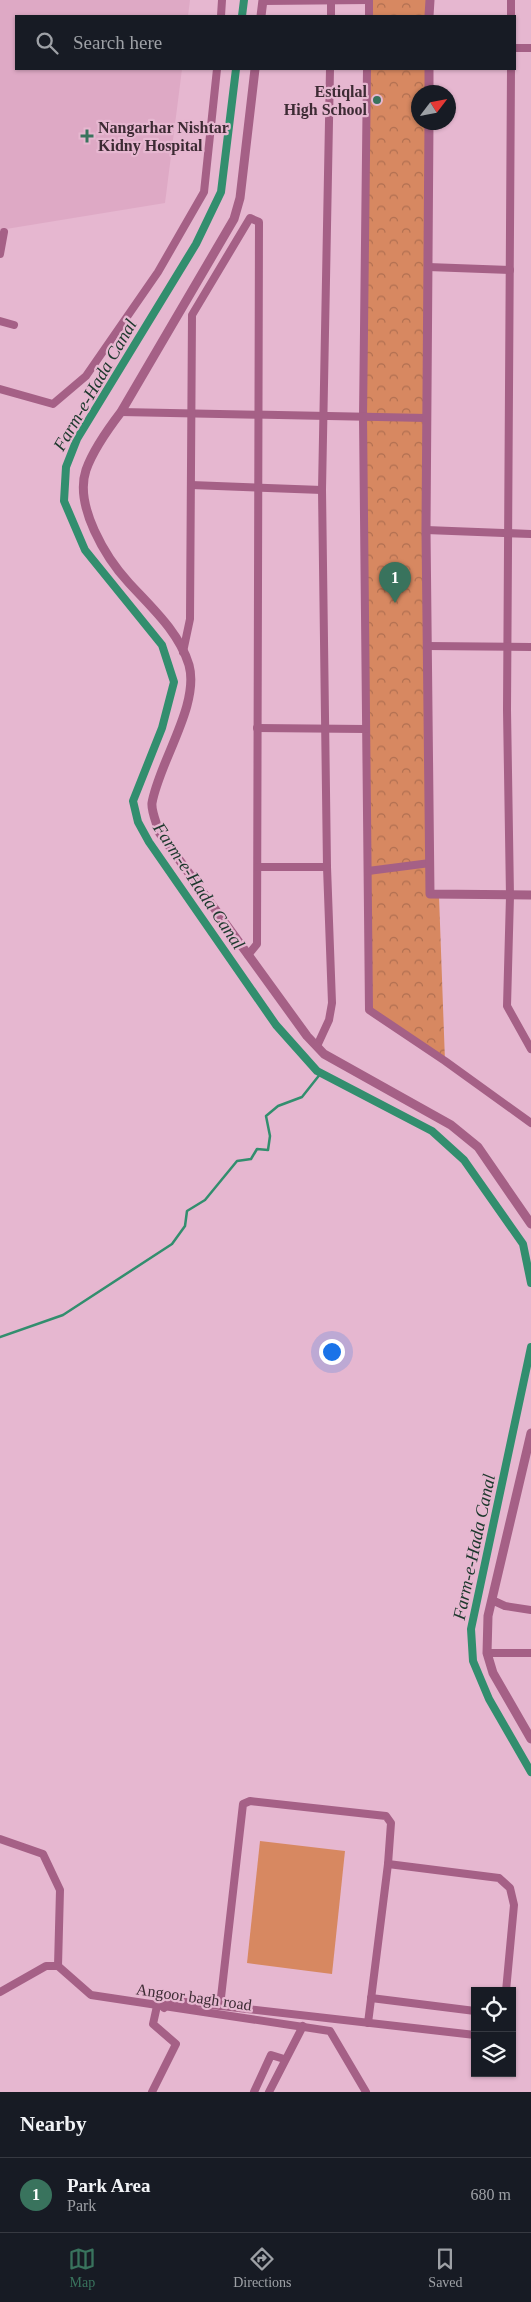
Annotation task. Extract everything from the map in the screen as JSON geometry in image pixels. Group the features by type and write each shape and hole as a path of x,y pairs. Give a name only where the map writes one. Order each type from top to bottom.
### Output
{"street":[{"path":"221,15 222,0"},
{"path":"261,15 263,1 369,0 369,15"},
{"path":"429,15 430,0"},
{"path":"511,0 511,15"},
{"path":"331,1 331,15"},
{"path":"516,48 531,48"},
{"path":"0,389 53,404 86,376 158,272 204,192 217,70"},
{"path":"255,70 240,198 234,219 121,412 107,429 86,471 84,492 91,523 106,552 128,582 160,616 183,652 189,666 189,700 165,762 152,805 159,832 307,1036 324,1054 452,1125 478,1147 531,1224"},
{"path":"317,1046 329,1020 332,1003 327,866 322,490 330,70"},
{"path":"367,70 363,417 369,1010 445,1061 531,1123"},
{"path":"429,70 429,85"},
{"path":"511,70 507,647 510,896 507,1006 531,1049"},
{"path":"429,130 426,530 430,894 531,896"},
{"path":"183,652 190,619 192,314 250,218 259,222 257,414 258,867 257,944 248,955"},
{"path":"0,254 4,232"},
{"path":"428,267 510,270"},
{"path":"0,321 14,325"},
{"path":"121,412 427,418"},
{"path":"191,485 322,490"},
{"path":"426,530 531,534"},
{"path":"427,646 531,647"},
{"path":"257,728 365,729"},
{"path":"368,871 430,863"},
{"path":"258,867 327,866"},
{"path":"531,1433 488,1616 486,1653 494,1673 531,1739"},
{"path":"492,1600 505,1606 531,1610"},
{"path":"486,1653 531,1654"},
{"path":"220,2006 243,1804 250,1801 386,1816 391,1823 388,1864 368,2023"},
{"path":"0,1839 43,1854 60,1890 58,1966 46,1966 0,1992"},
{"path":"388,1864 499,1878 510,1888 514,1905 506,1987"},
{"name":"Angoor bagh road","path":"58,1966 91,1995 160,2007 330,2031 366,2092"},
{"path":"371,1998 471,2010"},
{"path":"152,2092 176,2044 153,2024 160,2007 168,2002 177,2001 471,2035"},
{"path":"269,2092 302,2026"},
{"path":"254,2092 271,2055 284,2060"}],"shaded area":[{"name":"Nangarhar Nishtar Kidny Hospital","path":"0,0 190,0 188,15 15,15 15,70 182,70 165,203 0,230"}],"green space":[{"path":"368,0 430,0 429,15 368,15"},
{"path":"367,70 429,70 429,85 411,85 411,130 429,130 430,894 439,896 445,1061 369,1010 365,729"},
{"path":"260,1841 345,1851 332,1974 247,1963"}],"waterway":[{"name":"Farm-e-Hada Canal","path":"242,15 244,0"},
{"name":"Farm-e-Hada Canal","path":"236,70 221,192 196,244 77,439 66,467 64,501 85,550 162,645 174,682 162,728 133,801 138,822 149,842 276,1025 317,1071 432,1131 464,1160 523,1244 531,1283"},
{"path":"0,1337 63,1315 172,1244 185,1226 187,1211 205,1200 237,1161 251,1159 257,1149 268,1150 270,1136 266,1116 278,1106 302,1097 321,1073"},
{"name":"Farm-e-Hada Canal","path":"531,1347 471,1629 473,1661 489,1699 531,1772"}],"place":[{"name":"Estiqlal High School","path":"377,100"},
{"name":"Nangarhar Nishtar Kidny Hospital","path":"87,136"},
{"name":"Park Area","path":"395,603"}]}
